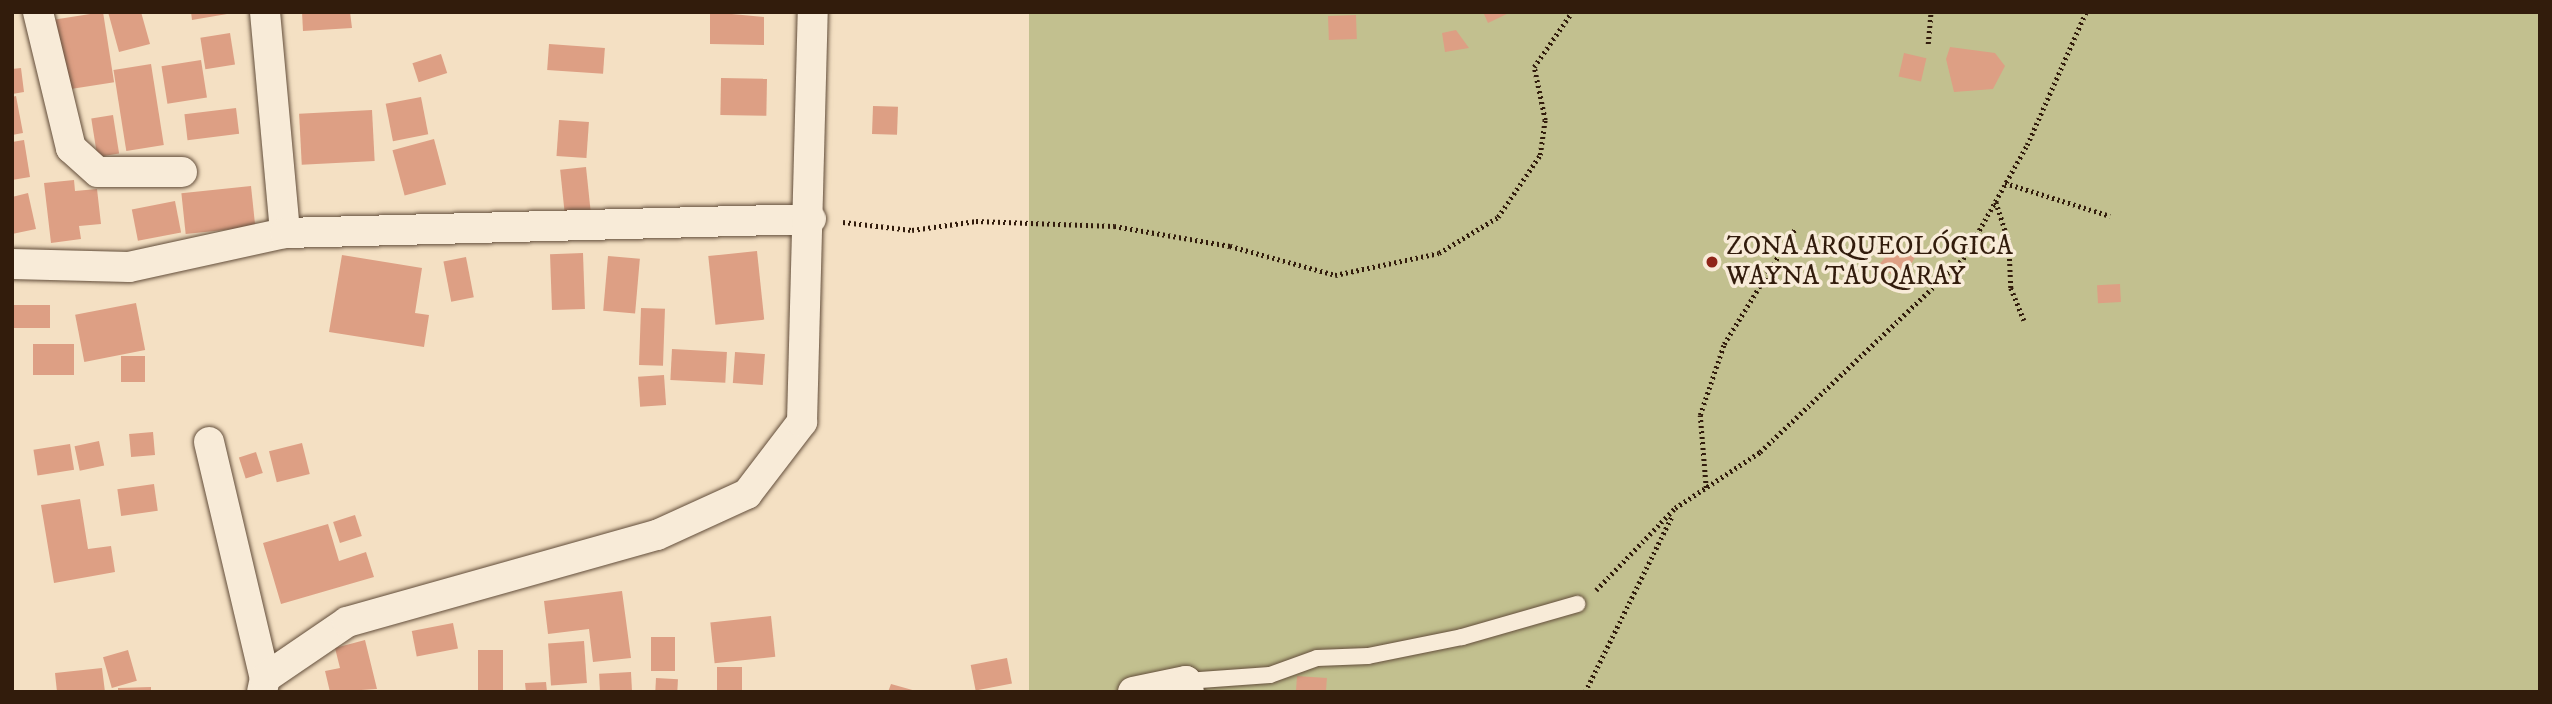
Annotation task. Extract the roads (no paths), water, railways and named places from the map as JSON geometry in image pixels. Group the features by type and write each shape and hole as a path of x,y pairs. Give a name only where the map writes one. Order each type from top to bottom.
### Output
{"street":[{"path":"38,12 71,148 98,173 182,172"},
{"path":"265,12 285,233"},
{"path":"209,442 263,685 348,622 657,535 747,494 802,422 811,219 813,12"},
{"path":"12,264 129,267 285,233 811,219"},
{"path":"1133,692 1188,687"}],"lane":[{"path":"1188,687 1270,675 1317,658 1462,637 1577,604"}],"place":[{"name":"ZONA ARQUEOLÓGICA WAYNA TAUQARAY","path":"1712,262"}]}
